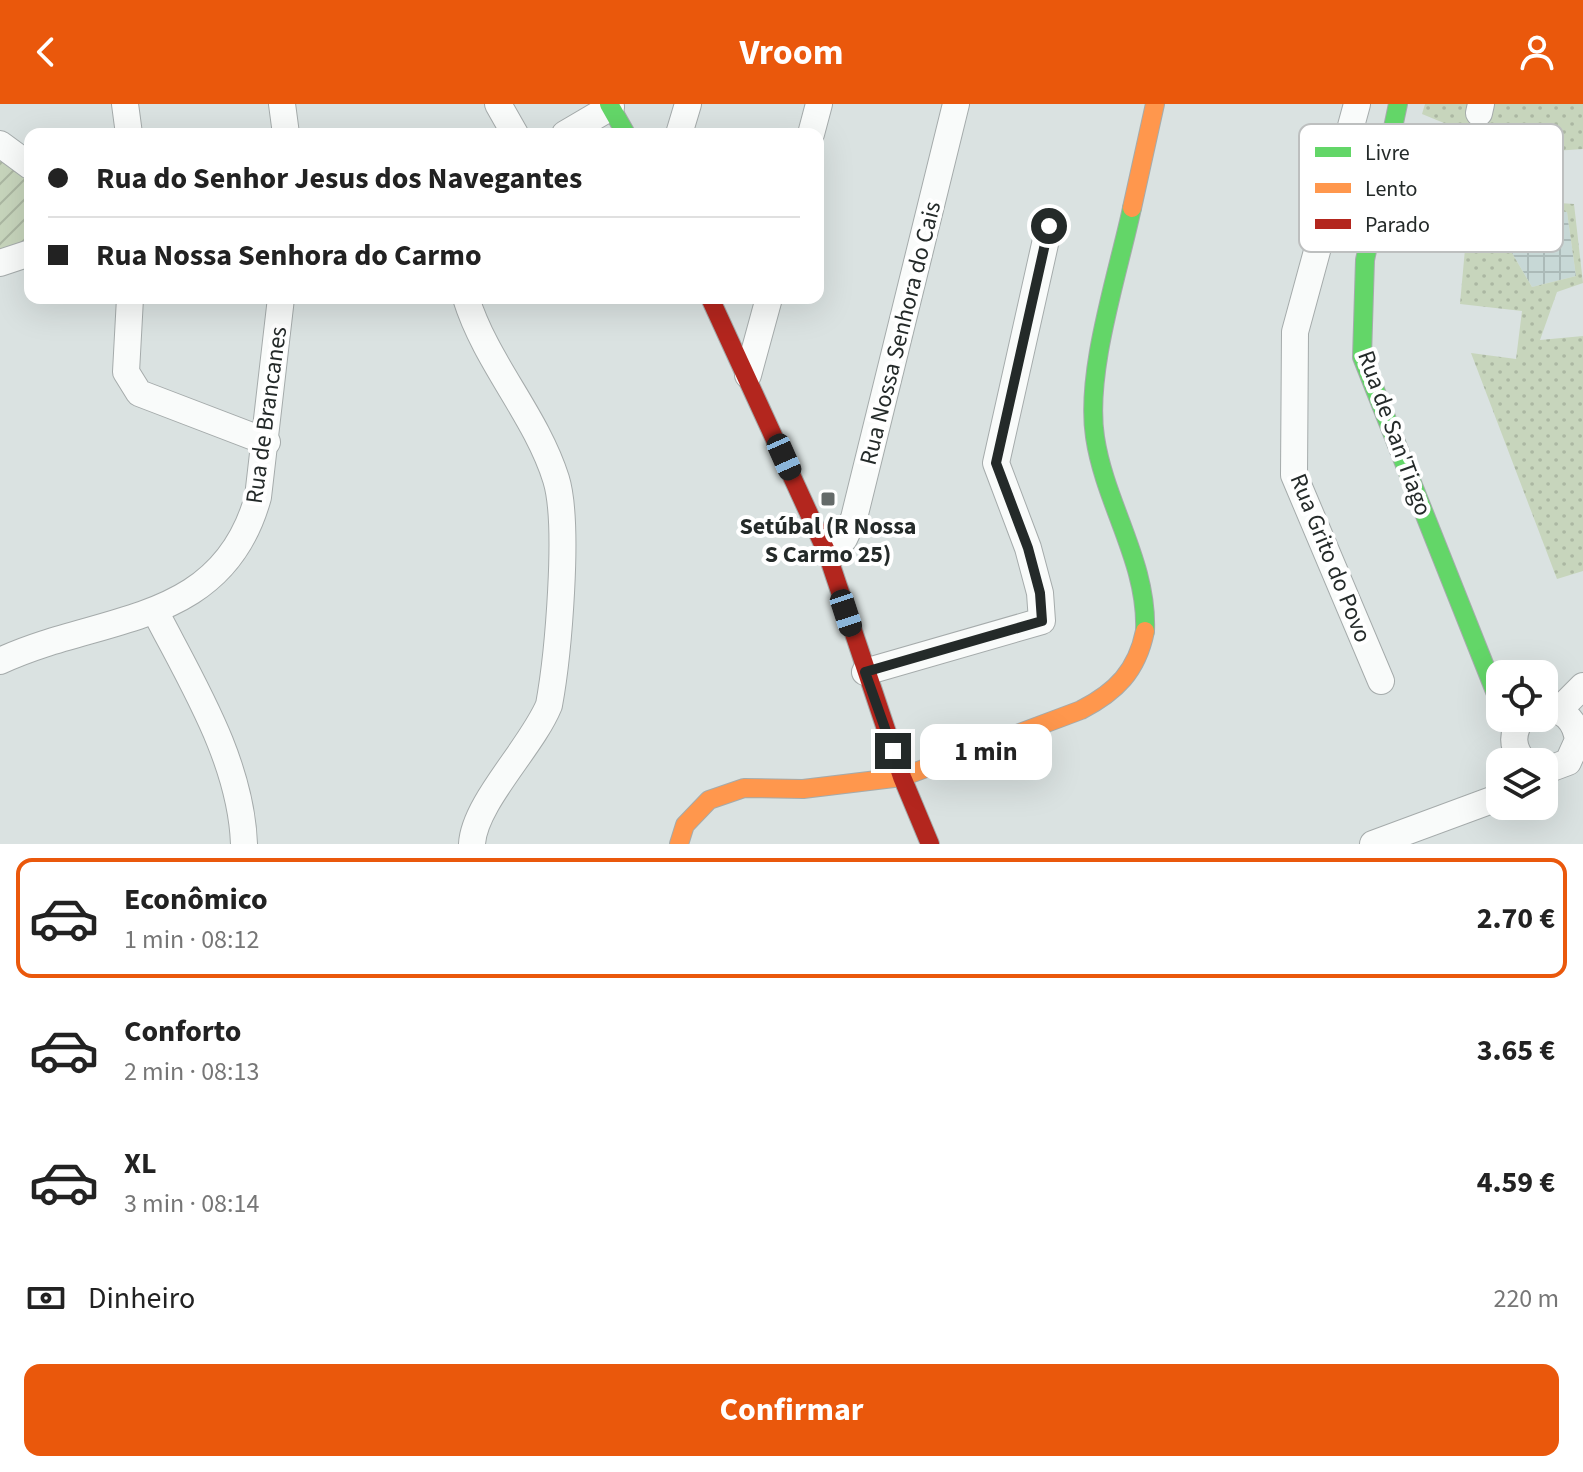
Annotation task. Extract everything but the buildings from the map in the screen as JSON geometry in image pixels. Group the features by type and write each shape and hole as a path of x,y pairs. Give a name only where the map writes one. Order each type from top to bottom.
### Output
{"street":[{"path":"125,104 128,128"},
{"path":"282,104 285,128"},
{"path":"498,104 512,128"},
{"path":"681,128 688,104"},
{"path":"813,128 819,104"},
{"name":"Rua Nossa Senhora do Cais","path":"827,553 844,539 854,518 956,104"},
{"path":"679,844 685,825 709,800 744,788 803,789 902,777 1098,703 1127,678 1147,638 1144,593 1095,437 1093,390 1155,104"},
{"name":"Rua Grito do Povo","path":"1352,124 1357,104"},
{"name":"Rua de San'Tiago","path":"1393,124 1398,104"},
{"path":"575,128 610,106 623,128"},
{"path":"0,144 24,162"},
{"path":"865,672 1042,621 1040,593 1028,548 996,463 1049,226"},
{"name":"Rua Grito do Povo","path":"1317,252 1295,332 1294,475 1381,681"},
{"name":"Rua de San'Tiago","path":"1365,252 1358,308 1362,357 1486,669"},
{"path":"0,263 24,255"},
{"path":"130,304 126,372 139,393 267,442"},
{"name":"Rua de Brancanes","path":"0,661 155,611 190,594 217,572 236,548 252,519 267,442 280,304"},
{"path":"468,304 481,337 556,478 563,527 549,705 541,724 476,822 472,844"},
{"path":"713,304 827,553 902,777 930,844"},
{"path":"748,375 767,304"},
{"path":"155,611 215,732 231,775 244,844"},
{"path":"1558,704 1583,686"},
{"path":"1558,714 1576,727 1579,757 1558,768"},
{"path":"902,777 911,844"},
{"path":"1373,844 1414,837 1486,804"}],"shaded area":[{"path":"1563,212 1567,212 1576,276 1532,287 1511,252 1563,252"}],"green space":[{"path":"1425,104 1583,104 1583,149 1563,150 1563,124 1446,124 1422,114"},
{"path":"0,144 24,162 24,255 0,263"},
{"path":"1563,203 1574,204 1583,283 1557,292 1540,340 1583,336 1583,571 1557,579 1471,353 1516,359 1522,311 1460,304 1465,252 1511,252 1532,287 1576,276 1567,212 1563,212"}],"traffic: fast":[{"path":"609,104 623,128"},
{"path":"1394,124 1398,104"},
{"path":"1132,208 1099,353 1093,411 1100,462 1140,581 1145,631"},
{"path":"1367,252 1362,357 1486,669"}],"traffic: slow":[{"path":"1132,208 1155,104"},
{"path":"679,844 685,825 709,800 744,788 803,789 902,777 1081,710 1105,696 1123,679 1137,658 1145,631"}],"traffic: jam":[{"path":"713,304 827,553 902,777 930,844"}],"place":[{"name":"Setúbal (R Nossa S Carmo 25)","path":"828,499"}],"route":[{"path":"893,751 865,672 1008,628 1042,621 1040,593 1028,548 996,463 1049,226"}]}
